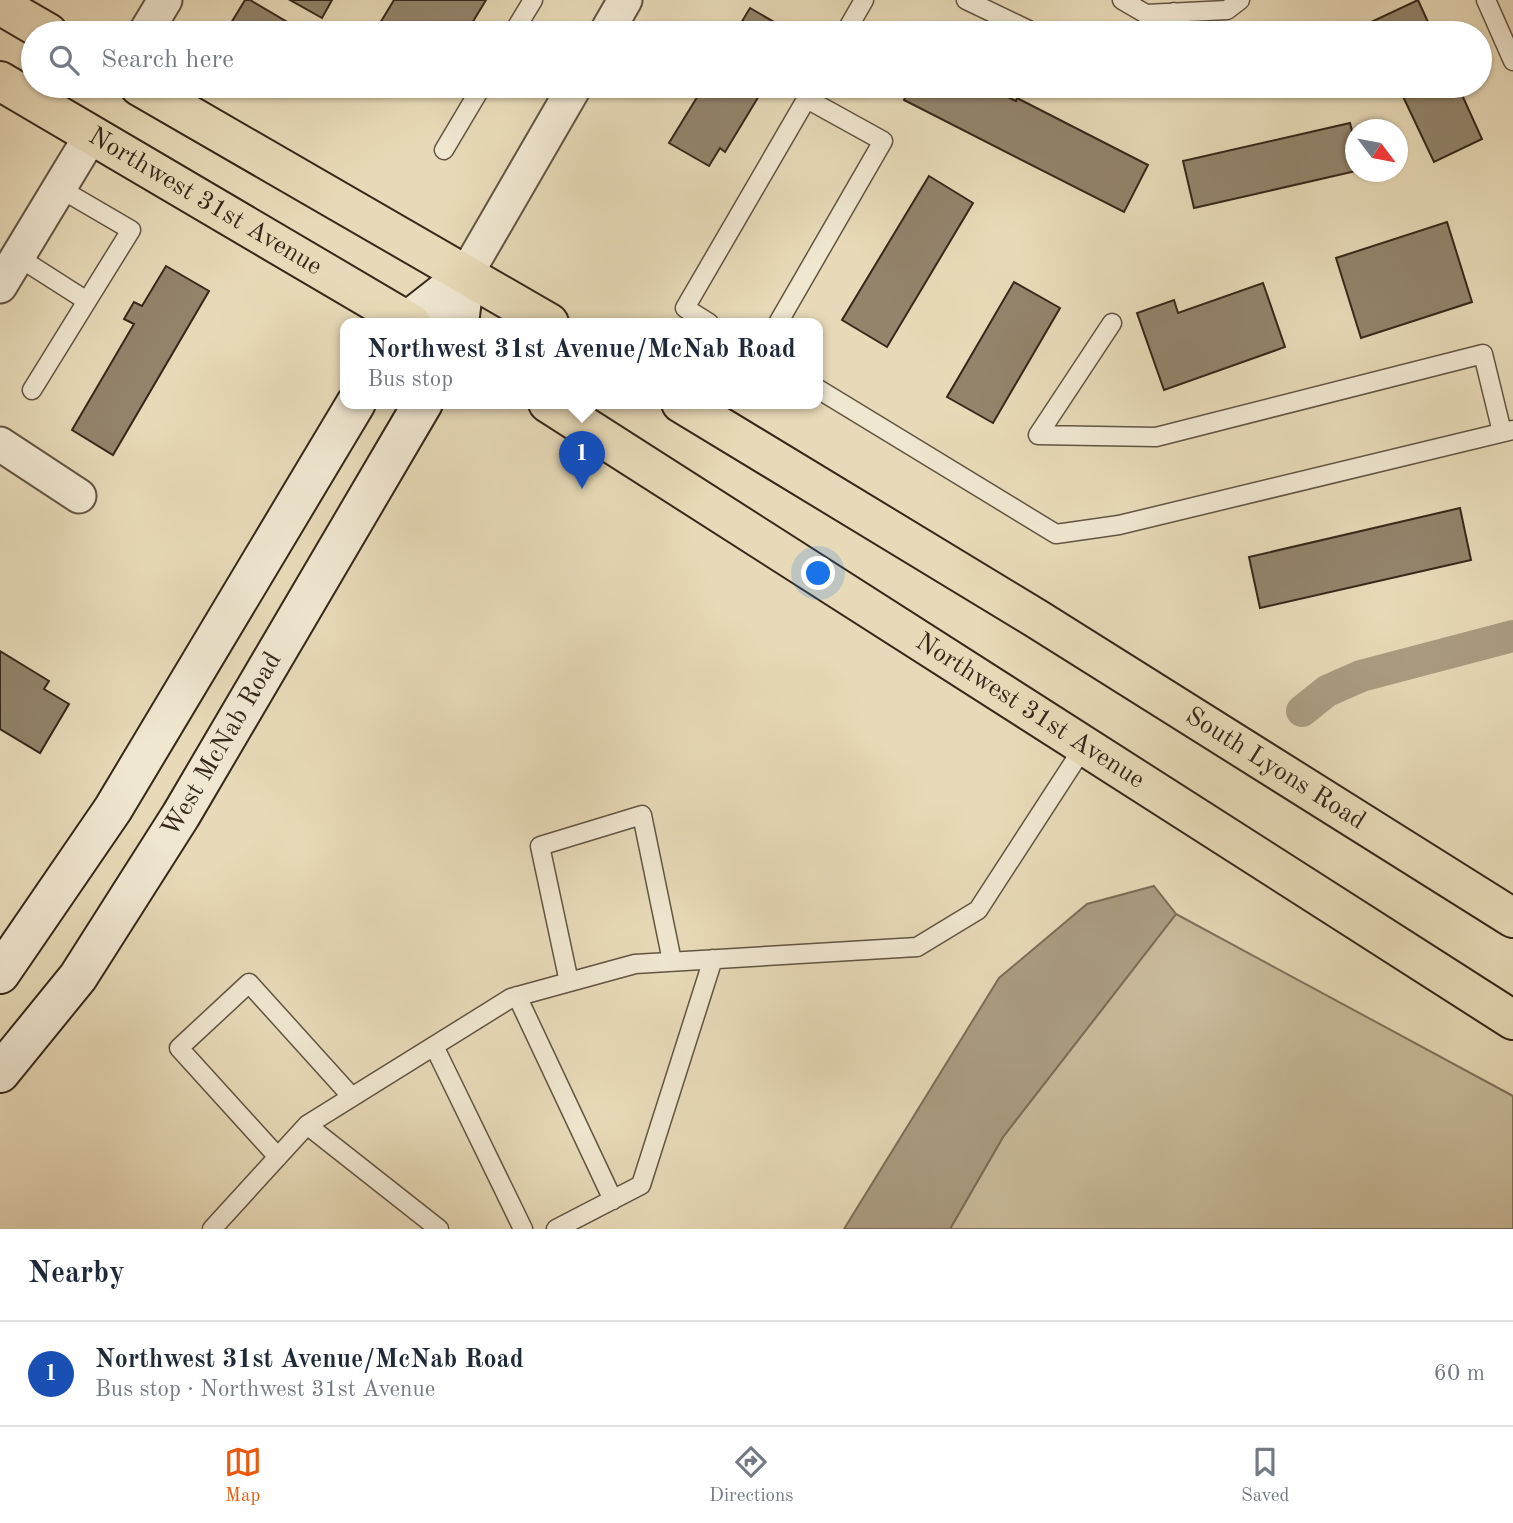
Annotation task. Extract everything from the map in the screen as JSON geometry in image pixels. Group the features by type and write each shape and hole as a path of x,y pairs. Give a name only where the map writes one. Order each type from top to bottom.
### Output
{"main road":[{"path":"0,5 27,21"},
{"name":"Northwest 31st Avenue","path":"0,81 21,93"},
{"name":"Northwest 31st Avenue","path":"30,98 400,318"},
{"path":"160,98 540,318"},
{"path":"412,318 465,276"},
{"path":"460,318 465,276"},
{"path":"0,974 113,809 352,409"},
{"name":"West McNab Road","path":"0,1073 78,977 181,815 419,409"},
{"name":"Northwest 31st Avenue","path":"557,409 1513,1020"},
{"name":"South Lyons Road","path":"691,409 1037,619 1513,918"}],"street":[{"path":"152,21 165,0"},
{"path":"613,21 625,0"},
{"path":"465,276 568,98"},
{"path":"5,277 92,134"},
{"path":"0,444 79,496"}],"lane":[{"path":"520,21 533,0"},
{"path":"852,21 864,0"},
{"path":"966,0 1010,21"},
{"path":"1122,0 1146,14 1227,10 1240,0"},
{"path":"1486,0 1513,61"},
{"path":"1174,12 1174,21"},
{"path":"444,150 475,98"},
{"path":"701,318 685,308 807,98"},
{"path":"781,318 883,141 819,98"},
{"path":"32,390 131,230 59,188"},
{"path":"5,277 87,301"},
{"path":"823,392 1056,534 1119,525 1508,431 1483,354 1156,437 1038,435 1112,323"},
{"path":"212,1229 307,1125 517,996 635,964 917,947 978,910 1085,745"},
{"path":"569,982 540,846 642,815 672,961"},
{"path":"556,1229 641,1185 713,959"},
{"path":"278,1157 179,1048 250,983 352,1097"},
{"path":"517,996 613,1200"},
{"path":"434,1046 523,1229"},
{"path":"307,1125 439,1229"}],"shaded area":[{"path":"1154,886 1176,914 1003,1137 950,1229 844,1229 999,978 1087,904"},
{"path":"1176,914 1513,1096 1513,1229 950,1229 1003,1137"}],"building":[{"path":"245,0 250,0 286,21 232,21"},
{"path":"290,0 332,0 322,18"},
{"path":"394,0 486,0 473,21 381,21"},
{"path":"1418,0 1428,21 1373,21"},
{"path":"750,8 772,21 742,21"},
{"path":"697,98 758,98 725,152 720,148 709,166 669,143"},
{"path":"1010,98 1016,101 1017,98 1148,165 1124,212 904,100"},
{"path":"1404,98 1463,98 1482,139 1434,162"},
{"path":"1345,124 1345,174 1194,208 1183,161"},
{"path":"929,176 973,203 887,347 842,320"},
{"path":"1447,222 1472,302 1361,338 1336,258"},
{"path":"166,266 209,291 113,455 72,430 134,324 124,319 134,302 142,306"},
{"path":"1014,282 1060,308 993,423 947,397"},
{"path":"1263,283 1285,347 1164,390 1137,313 1174,300 1178,313"},
{"path":"1460,508 1471,560 1260,608 1249,557"},
{"path":"0,651 49,681 44,689 69,704 40,753 0,729"}],"waterway":[{"path":"1302,711 1327,691 1361,676 1513,636"}],"place":[{"name":"Northwest 31st Avenue/McNab Road","path":"582,489"}]}
